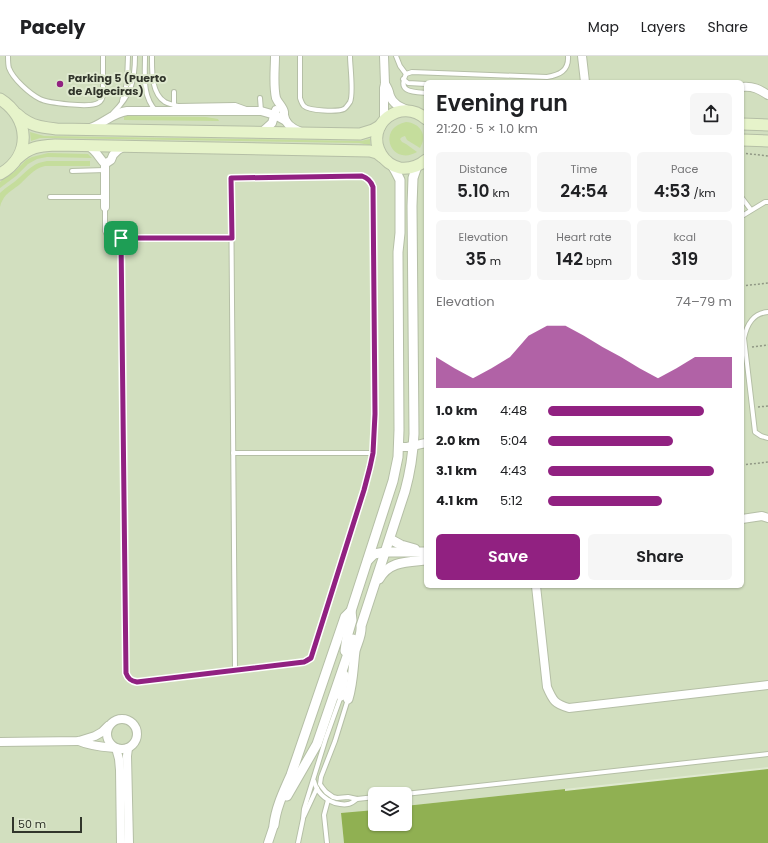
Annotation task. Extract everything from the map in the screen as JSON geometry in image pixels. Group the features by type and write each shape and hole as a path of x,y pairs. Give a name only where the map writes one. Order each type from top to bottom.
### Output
{"main road":[{"path":"0,99 27,122 44,128 76,130 304,132 360,134 373,130 388,116 400,111 407,110 419,114 424,118"},
{"path":"17,114 23,128 24,136 18,158"},
{"path":"382,123 377,132 376,138 379,151 386,161 392,165 404,168 411,168 422,163"},
{"path":"744,124 768,126"},
{"path":"744,140 768,141"},
{"path":"0,174 13,164 24,152 32,148 43,146 370,151 382,156"}],"street":[{"path":"382,123 385,84 384,56"},
{"path":"582,56 583,80"},
{"path":"273,59 275,90 279,104 284,111 286,122"},
{"path":"385,84 394,103 407,110"},
{"path":"744,87 760,89 768,95"},
{"path":"262,132 272,123 279,104"},
{"path":"76,130 94,126 118,112 261,111 275,115 296,130 304,132"},
{"path":"87,146 95,150 105,167 106,207"},
{"path":"105,167 113,155 123,147"},
{"path":"345,698 351,690 356,647 361,626 405,492 414,446 412,206 413,178 422,163"},
{"path":"345,698 343,686 346,637 352,620 351,611 367,562 372,553 393,481 399,447 398,252 400,233 400,180 392,165"},
{"path":"399,447 424,444"},
{"path":"744,519 762,516 768,518"},
{"path":"390,539 401,545 424,551"},
{"path":"372,553 384,556 424,551"},
{"path":"384,556 391,561 423,560"},
{"path":"374,587 383,572 389,567 423,560"},
{"path":"536,588 547,687 551,697 558,704 569,708 768,685"},
{"path":"274,825 275,814 283,791 291,775 345,617 351,611"},
{"path":"268,843 274,825 280,815 289,792 317,744 356,629 361,626"},
{"path":"0,742 80,741 95,736 102,732 115,720 119,719 128,720 135,725 137,729 137,738 135,742 128,748 124,749 86,744 80,741"},
{"path":"108,726 107,739 115,748 119,759 121,843"},
{"path":"128,748 129,843"}],"lane":[{"path":"8,56 9,67 15,78 40,99 60,103 91,106 97,104 103,98 103,56"},
{"path":"118,107 125,91 128,71 128,56"},
{"path":"108,118 128,94 134,81 136,56"},
{"path":"145,56 145,87 147,98 150,105 156,111"},
{"path":"152,56 154,81 158,94 169,104 187,106 235,106 252,111"},
{"path":"300,56 300,98 305,107 317,110 344,109 351,100 352,91 350,56"},
{"path":"396,56 400,66 406,74"},
{"path":"424,93 410,91 402,85 406,74 412,72 547,77 563,72 566,67 568,56"},
{"path":"403,79 408,83 424,84"},
{"path":"174,92 174,105"},
{"path":"260,98 261,111"},
{"path":"72,171 105,167"},
{"path":"121,238 126,673 130,679 137,682 304,662 311,658 364,490 373,453 375,414 372,183 362,176 231,178 235,670"},
{"path":"50,197 105,197"},
{"path":"744,201 751,210"},
{"path":"744,215 765,202 768,202"},
{"path":"106,207 106,234 111,238 232,238"},
{"path":"768,312 762,312 749,323 744,338 755,432 768,438"},
{"path":"233,453 373,453"},
{"path":"303,818 335,741 345,698"},
{"path":"298,843 304,809 326,738 345,698"},
{"path":"412,793 768,754"},
{"path":"321,777 320,780 322,787 329,794 337,798 368,798"},
{"path":"313,780 319,794 325,799 341,804 349,804 357,799"},
{"path":"327,843 324,815 328,800"}],"path":[{"path":"744,154 768,156"},
{"path":"744,286 768,283"},
{"path":"745,348 768,345"},
{"path":"752,408 768,406"},
{"path":"744,465 768,462"}],"shaded area":[{"path":"0,56 768,56 768,767 412,805 412,787 368,787 368,811 341,814 344,843 0,843"},
{"path":"124,116 206,117 218,119 219,121 124,120"},
{"path":"406,122 419,127 423,134 420,148 407,140 405,136 400,139 417,152 408,155 400,154 394,151 390,145 389,138 391,131 397,126"},
{"path":"30,132 44,136 361,141 370,139 370,145 359,143 47,138 40,138 31,141"},
{"path":"48,153 88,154 92,158 47,157 37,159 28,164 16,176 0,188 0,182 14,172 26,160"},
{"path":"47,161 90,161 90,166 41,167 34,171 6,195 0,207 0,193 32,166"},
{"path":"768,769 768,843 344,843 341,813 368,811 368,831 412,831 412,805 565,789 565,791"}],"place":[{"name":"Parking 5 (Puerto de Algeciras)","path":"60,84"}],"route":[{"path":"362,176 366,177 372,183 375,414 373,453 364,490 312,656 309,660 137,682 130,679 126,673 121,238 232,238 231,178 362,176"}]}
